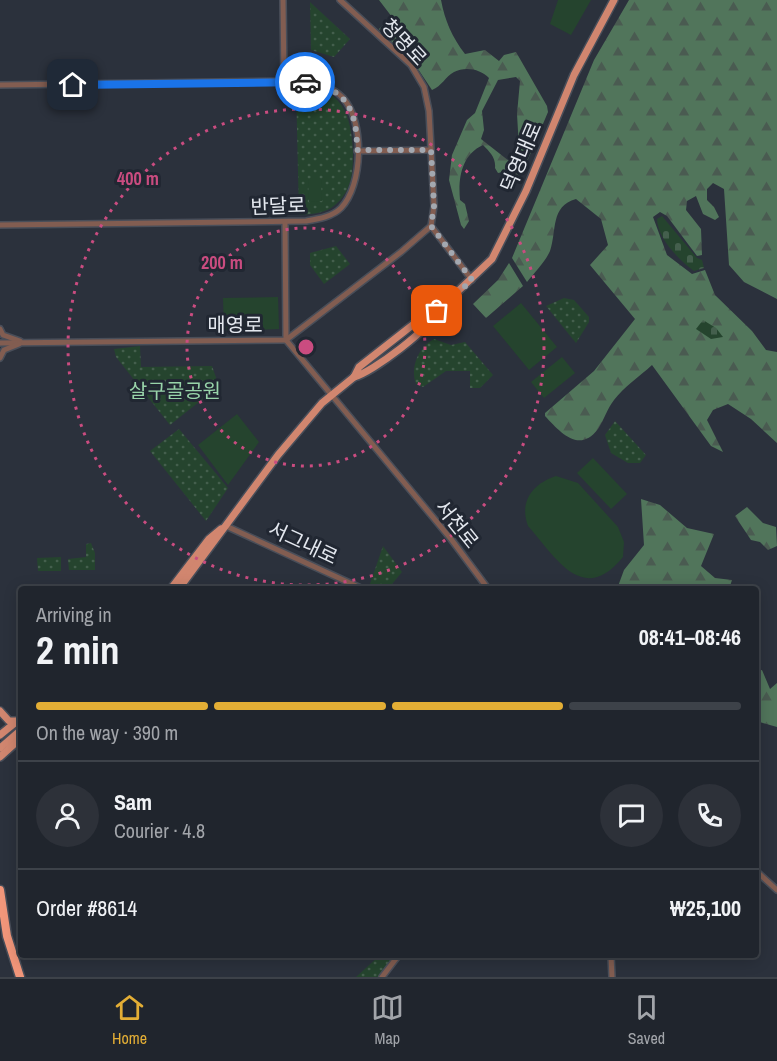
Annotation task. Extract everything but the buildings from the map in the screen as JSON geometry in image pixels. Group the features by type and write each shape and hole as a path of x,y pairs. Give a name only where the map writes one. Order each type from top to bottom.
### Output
{"highway":[{"path":"0,890 7,936 19,975"}],"main road":[{"name":"덕영대로","path":"181,586 278,455 331,396 354,377 359,368 424,316 437,311 492,259 574,75 614,0"},
{"name":"덕영대로","path":"173,586 209,540 226,526"},
{"path":"0,711 9,721 18,722"},
{"path":"0,735 18,723"},
{"path":"0,742 18,724"},
{"path":"0,748 18,733"},
{"path":"0,758 18,741"}],"street":[{"path":"283,0 284,82"},
{"name":"청명로","path":"340,0 411,65 424,87 427,100 434,206 431,226"},
{"name":"반달로","path":"0,85 284,82 316,84 343,98 354,114 357,150 357,176 350,195 339,210 324,218 285,222 0,225"},
{"path":"357,150 431,150"},
{"path":"285,222 286,340 331,396"},
{"path":"431,226 472,280"},
{"name":"매영로","path":"0,343 286,340 402,252 431,226"},
{"path":"0,329 3,335 25,342"},
{"path":"0,358 3,350 25,342"},
{"name":"서천로","path":"331,396 401,479 486,586"},
{"name":"서그내로","path":"226,526 356,586"},
{"path":"759,874 777,890"},
{"path":"382,977 396,958"},
{"path":"611,958 612,977"}],"green space":[{"path":"379,0 441,0 450,28 465,54 485,50 499,61 504,55 516,52 547,106 548,112 526,164 516,156 519,148 517,114 520,81 516,77 498,80 482,111 484,130 481,139 514,165 520,175 513,178 503,172 498,173 492,155 483,145 476,149 462,168 460,200 465,204 469,221 464,229 449,180 452,155 467,120 475,113 489,78 477,71 458,70 432,90 416,66 379,29 392,17"},
{"path":"558,0 591,0 571,35 550,24"},
{"path":"629,0 777,0 777,299 744,282 729,265 724,189 713,183 707,189 707,200 719,217 715,220 703,214 696,196 687,201 686,210 701,229 702,255 697,256 667,216 660,212 653,217 667,255 692,274 705,270 715,295 752,331 766,350 777,352 777,443 751,419 728,404 713,410 707,420 723,452 711,446 652,365 618,395 598,429 584,440 570,438 563,434 545,416 545,413 594,371 635,319 590,265 608,245 601,219 576,199 568,202 558,213 550,251 527,282 512,258 594,60"},
{"path":"310,2 350,39 334,57 311,50"},
{"path":"296,86 311,87 334,97 346,115 352,140 352,169 345,194 331,208 313,214 299,215"},
{"path":"308,180 321,180 322,201 309,202"},
{"path":"662,216 697,258 702,260 704,268 694,271 670,248 658,227 657,219"},
{"path":"336,246 350,264 324,284 310,265 310,253"},
{"path":"509,263 523,286 486,318 473,304 498,280"},
{"path":"278,297 279,329 224,331 223,298"},
{"path":"564,298 574,300 589,317 589,322 576,343 546,306"},
{"path":"521,303 557,347 529,370 493,326"},
{"path":"703,320 716,328 723,337 711,339 696,329"},
{"path":"434,339 451,345 465,342 493,375 480,388 470,388 470,371 446,371 423,387 416,384 414,371 417,358 424,347"},
{"name":"살구골공원","path":"140,346 141,367 212,366 219,386 170,425 116,357 114,349"},
{"path":"562,357 575,373 544,398 531,382"},
{"path":"237,414 259,442 228,485 198,445"},
{"path":"615,421 646,455 640,463 628,463 611,453 605,435"},
{"path":"179,429 228,488 206,521 150,451"},
{"path":"593,458 627,494 611,509 577,473"},
{"path":"556,476 578,483 618,527 624,542 623,557 609,571 595,577 583,577 571,572 549,552 528,526 525,509 530,495 540,484"},
{"path":"641,499 660,505 687,528 714,534 701,566 715,578 732,580 730,586 618,586 624,570 644,545"},
{"path":"747,507 763,523 776,527 777,546 768,550 760,542 751,540 735,516"},
{"path":"91,543 95,553 95,570 69,570 68,559 86,557 86,544"},
{"path":"383,546 402,572 390,586 370,584"},
{"path":"61,557 61,571 38,571 37,558"},
{"path":"759,670 762,670 770,689 777,683 777,727 759,722"},
{"path":"377,958 392,958 378,977 356,977"}],"way so far":[{"path":"305,82 330,89 343,98 354,114 357,150 431,150 434,206 431,226 472,280 437,311"}],"route":[{"path":"73,85 305,82"}]}
